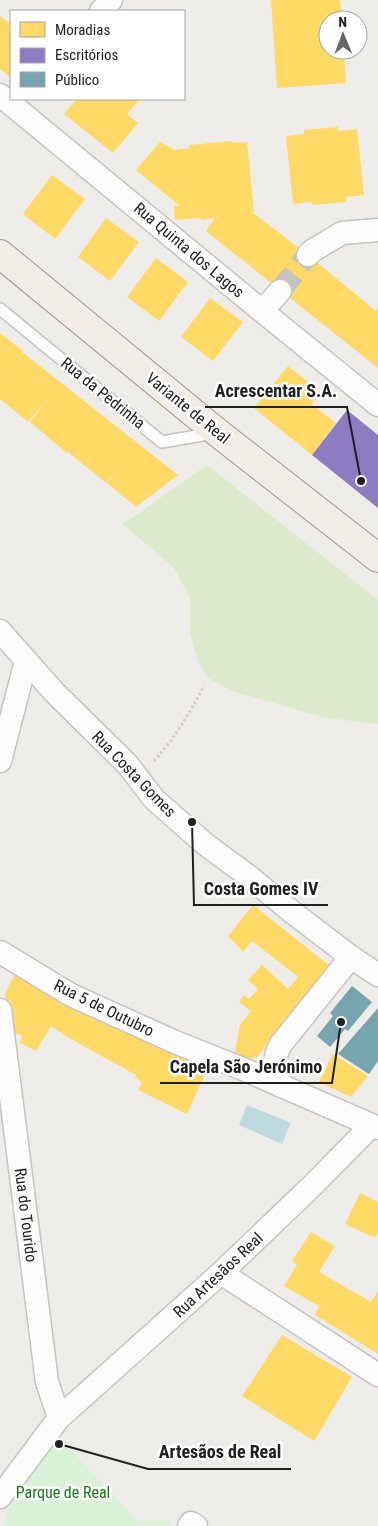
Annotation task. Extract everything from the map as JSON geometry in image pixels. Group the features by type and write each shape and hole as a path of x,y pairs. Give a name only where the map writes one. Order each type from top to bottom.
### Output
{"main road":[{"name":"Variante de Real","path":"0,254 218,433 378,558"}],"street":[{"path":"102,10 111,0"},
{"name":"Rua Quinta dos Lagos","path":"24,104 262,312 378,405"},
{"path":"308,256 312,251 342,233 378,230"},
{"path":"262,312 280,290"},
{"name":"Rua Costa Gomes","path":"0,631 55,694 128,765 154,799 205,844 292,912 378,975"},
{"path":"0,761 26,661"},
{"path":"281,1086 275,1069 276,1052 351,956"},
{"name":"Rua 5 de Outubro","path":"3,959 71,995 174,1042 243,1069 375,1127"},
{"name":"Rua do Tourido","path":"0,1010 48,1382 59,1418"},
{"name":"Rua Artesãos Real","path":"0,1497 59,1418 221,1273 375,1127"},
{"path":"221,1273 378,1375"},
{"path":"189,1526 190,1523 196,1526"}],"lane":[{"name":"Rua da Pedrinha","path":"0,309 162,442 218,433"}],"path":[{"path":"150,765 166,748 192,709 204,686"}],"green space":[{"path":"207,465 378,600 378,724 327,718 235,692 208,678 198,662 190,632 190,598 174,568 122,523"},
{"name":"Parque de Real","path":"63,1442 139,1522 171,1520 168,1526 3,1526 11,1505 54,1445"}],"water":[{"path":"247,1105 291,1123 282,1144 239,1125"}],"building: Moradias":[{"path":"271,0 340,0 341,10 318,10 318,60 345,60 346,83 277,88"},
{"path":"0,16 10,23 10,75 0,69"},
{"path":"76,100 139,100 127,114 138,123 113,153 64,114"},
{"path":"338,127 338,131 357,129 364,195 346,197 346,202 313,205 312,202 293,204 286,136 304,134 304,130"},
{"path":"232,141 233,143 247,142 254,212 252,212 376,311 378,308 378,368 206,231 215,218 175,220 174,206 180,206 136,170 160,142 174,150 190,148 189,145"},
{"path":"52,175 85,199 55,239 23,214"},
{"path":"106,218 139,242 110,281 78,257"},
{"path":"156,258 188,282 159,321 127,297"},
{"path":"210,298 243,322 213,361 181,337"},
{"path":"0,333 178,475 136,507 107,483 122,464 106,483 68,452 73,445 67,453 30,422 48,398 28,422 0,399 0,379 6,371 0,378"},
{"path":"288,366 320,392 311,404 336,423 312,455 254,408"},
{"path":"253,905 330,966 257,1057 248,1059 235,1052 240,1025 251,1011 239,1002 244,995 249,999 258,989 248,980 262,965 288,989 298,977 252,941 243,952 228,936"},
{"path":"16,972 74,1006 207,1070 187,1114 138,1090 142,1082 135,1078 136,1075 51,1026 36,1051 20,1043 22,1036 10,1031 5,994"},
{"path":"333,1054 368,1076 351,1097 319,1082"},
{"path":"360,1193 378,1202 378,1232 375,1238 345,1224"},
{"path":"311,1232 335,1246 319,1272 371,1302 378,1291 378,1354 315,1315 319,1306 284,1286 297,1265 292,1261"},
{"path":"282,1335 352,1377 314,1441 242,1396"}],"building: Escritórios":[{"path":"347,410 378,435 378,508 312,455"}],"building: Público":[{"path":"352,986 372,1002 348,1031 345,1029 330,1047 317,1036 333,1016 330,1013"},
{"path":"378,1008 378,1061 369,1074 338,1054"}],"tunnel":[{"path":"280,291 308,255"}],"place":[{"name":"Acrescentar S.A.","path":"361,481"},
{"name":"Costa Gomes IV","path":"192,822"},
{"name":"Capela São Jerónimo","path":"341,1022"},
{"name":"Artesãos de Real","path":"59,1444"}]}
